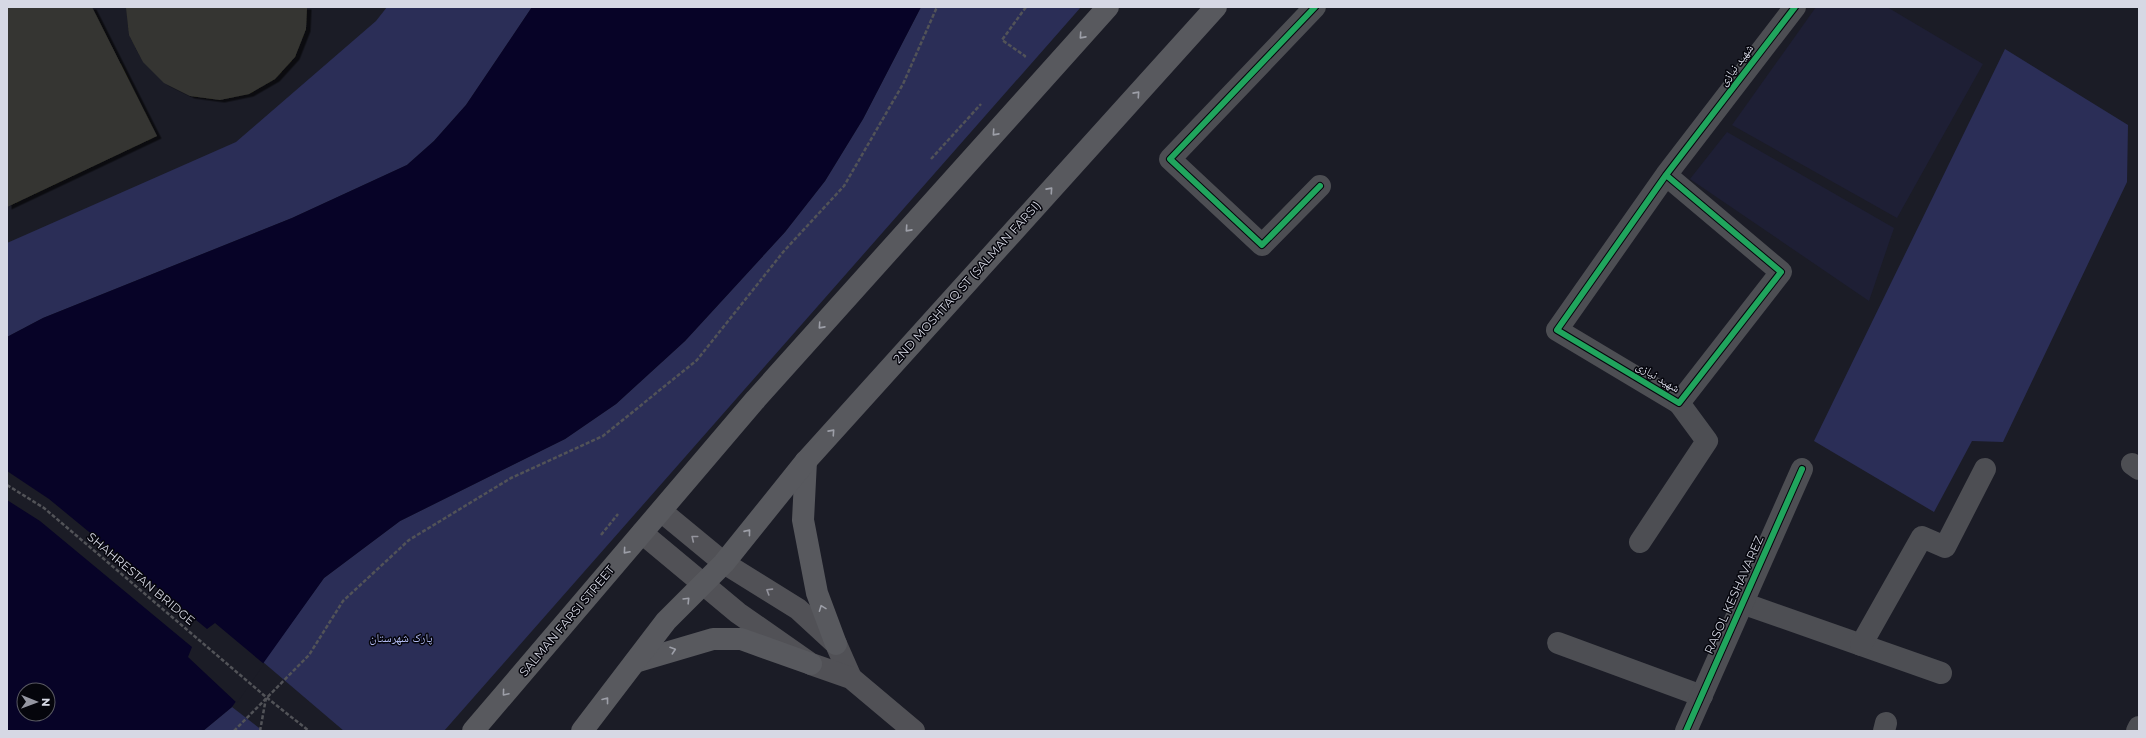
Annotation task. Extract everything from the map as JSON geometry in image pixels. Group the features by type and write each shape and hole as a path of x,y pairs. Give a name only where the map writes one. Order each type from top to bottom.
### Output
{"main road":[{"path":"836,644 798,609 724,563 661,512 756,399 1108,7"},
{"name":"2ND MOSHTAQ ST (SALMAN FARSI)","path":"724,563 806,461 1216,7"},
{"path":"806,461 803,520 817,593 836,644 851,678"},
{"name":"SALMAN FARSI STREET","path":"473,731 661,512"},
{"path":"642,533 738,613 811,664"},
{"path":"582,731 666,621 724,563"},
{"path":"635,662 713,639 741,639 851,678 914,731"}],"street":[{"path":"1315,7 1170,159 1262,245 1320,186"},
{"name":"شهید نیازی","path":"1666,175 1781,272 1680,403 1557,330 1666,175 1795,7"},
{"path":"1640,542 1707,441 1680,403"},
{"name":"RASOL KESHAVAREZ","path":"1686,731 1802,469"},
{"path":"1861,645 1922,537 1945,547 1985,469"},
{"path":"1742,603 1941,673"},
{"path":"1558,643 1702,696"},
{"path":"2137,731 2139,727"}],"path":[{"path":"234,731 309,655 343,601 409,540 511,478 603,436 697,360 784,251 844,186 903,84 937,7"},
{"path":"260,731 266,697"}],"shaded area":[{"path":"532,7 921,7 863,119 825,181 785,232 685,341 616,404 565,439 400,521 324,578 232,707 203,731 7,731 7,337 43,318 292,218 407,165 434,141 466,105"},
{"path":"1816,7 1887,7 1983,64 1897,218 1732,125"},
{"path":"1727,132 1894,228 1869,301 1690,179"}],"green space":[{"path":"387,7 532,7 466,105 434,141 407,165 292,218 43,318 7,337 7,243 236,142 376,21"},
{"name":"پارک شهرستان","path":"921,7 1081,7 444,731 344,731 263,662 324,578 400,521 565,439 616,404 685,341 785,232 825,181 863,119"},
{"path":"2005,49 2128,125 2127,182 2003,442 1972,441 1934,512 1814,441"},
{"path":"232,707 263,731 203,731"}],"pier":[{"path":"7,471 49,499 207,629 215,623 264,664 237,703 188,657 192,647 40,521 7,500"}],"building":[{"path":"7,7 92,7 157,136 7,207"},
{"path":"126,7 307,7 306,29 295,57 275,79 249,94 220,100 190,96 164,83 143,62 129,35"}],"cycle path":[{"path":"1315,7 1170,159 1262,245 1320,186"},
{"path":"1666,175 1781,272 1679,403 1557,330 1666,175 1795,7"},
{"path":"1686,731 1802,469"}]}
